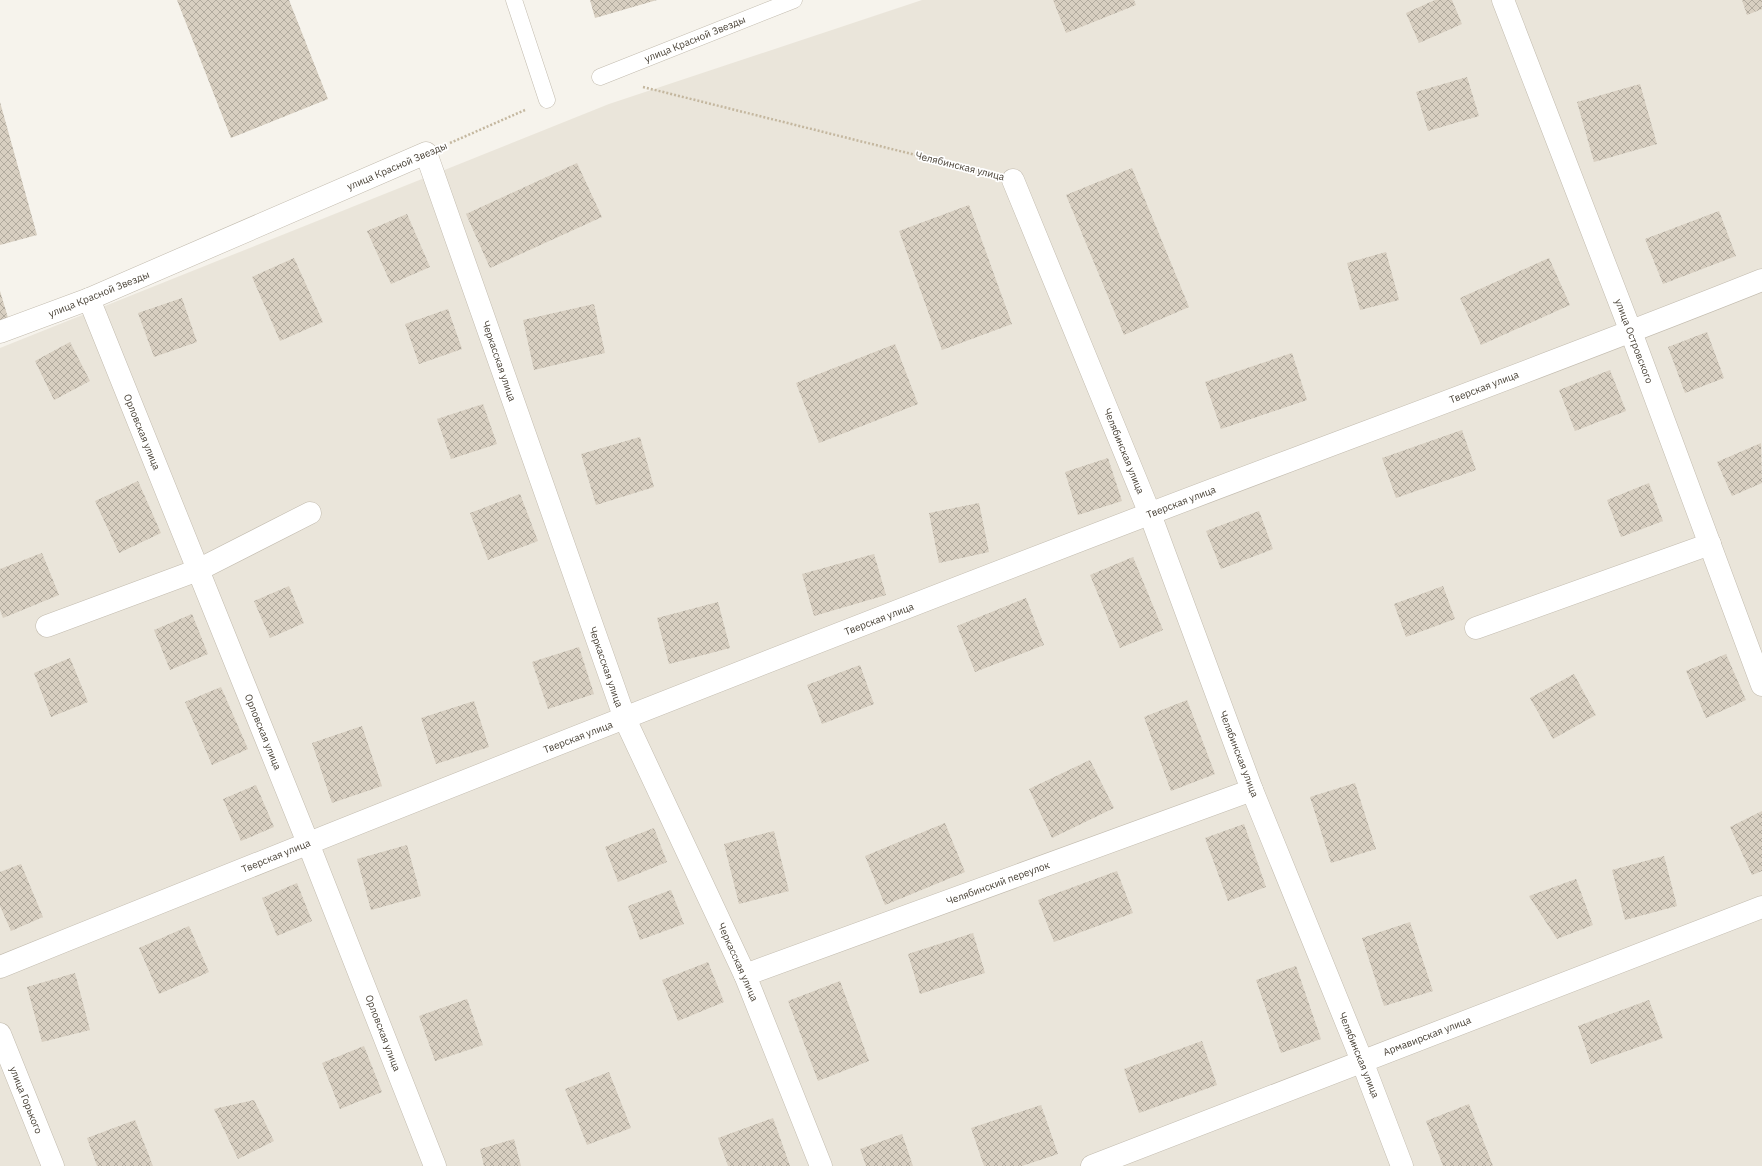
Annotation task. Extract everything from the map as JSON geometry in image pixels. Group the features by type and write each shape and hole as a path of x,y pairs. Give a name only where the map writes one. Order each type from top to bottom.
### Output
{"street":[{"name":"улица Островского","path":"1503,0 1631,332 1762,684"},
{"name":"улица Красной Звезды","path":"0,332 89,299 426,153"},
{"name":"Черкасская улица","path":"426,153 624,719 744,975 821,1166"},
{"name":"Челябинская улица","path":"1013,180 1150,514 1252,790 1362,1061 1402,1166"},
{"name":"Тверская улица","path":"0,967 308,843 624,719 1150,514 1631,332 1762,280"},
{"name":"Орловская улица","path":"89,299 308,843 435,1166"},
{"path":"47,626 198,570 310,513"},
{"path":"1476,628 1710,544"},
{"name":"Челябинский переулок","path":"744,975 1252,790"},
{"name":"Армавирская улица","path":"1092,1166 1762,907"},
{"name":"улица Горького","path":"0,1034 53,1166"}],"lane":[{"path":"514,0 547,100"},
{"name":"улица Красной Звезды","path":"600,77 794,0"}],"path":[{"name":"Челябинская улица","path":"600,77 1013,180"},
{"name":"улица Красной Звезды","path":"426,153 547,100"}],"shaded area":[{"path":"922,0 1762,0 1762,1166 0,1166 0,348 609,104"}],"building":[{"path":"177,0 289,0 328,99 231,138"},
{"path":"590,0 657,0 595,18"},
{"path":"1053,0 1134,0 1136,5 1066,33"},
{"path":"1435,0 1452,0 1462,24 1419,43 1406,13"},
{"path":"1742,0 1762,0 1762,9 1747,15"},
{"path":"1467,77 1479,116 1428,131 1416,92"},
{"path":"1640,84 1657,144 1594,162 1577,102"},
{"path":"0,102 37,235 0,245"},
{"path":"577,163 602,217 490,268 466,214"},
{"path":"1132,168 1189,307 1124,335 1066,195"},
{"path":"969,205 1012,324 942,350 899,231"},
{"path":"1719,211 1736,256 1663,284 1645,239"},
{"path":"407,214 430,267 391,284 367,231"},
{"path":"1386,252 1399,300 1360,310 1347,263"},
{"path":"294,258 323,322 280,341 252,277"},
{"path":"1549,258 1570,305 1481,345 1460,298"},
{"path":"0,291 9,321 0,323"},
{"path":"182,298 197,342 154,357 138,313"},
{"path":"594,304 605,353 534,370 523,320"},
{"path":"448,309 462,349 419,364 405,324"},
{"path":"1707,332 1724,378 1685,393 1668,347"},
{"path":"70,342 90,381 54,400 35,361"},
{"path":"895,344 918,404 819,443 796,383"},
{"path":"1292,353 1307,400 1221,429 1205,382"},
{"path":"1610,370 1626,411 1575,431 1559,390"},
{"path":"483,404 497,444 451,459 437,419"},
{"path":"1462,430 1476,470 1396,498 1382,458"},
{"path":"640,437 654,487 596,505 581,454"},
{"path":"1761,443 1762,483 1732,496 1717,462"},
{"path":"1108,458 1122,501 1078,515 1065,472"},
{"path":"138,481 161,533 119,553 95,501"},
{"path":"1649,483 1663,521 1621,537 1607,500"},
{"path":"520,494 538,541 488,560 470,513"},
{"path":"979,503 989,552 939,563 929,513"},
{"path":"1259,511 1273,549 1221,569 1206,531"},
{"path":"42,553 59,595 3,618 0,610 0,569"},
{"path":"874,554 886,595 814,616 802,574"},
{"path":"1133,557 1163,630 1120,648 1090,575"},
{"path":"289,586 304,623 270,638 254,601"},
{"path":"1443,586 1455,619 1406,637 1394,604"},
{"path":"1026,598 1044,645 975,672 957,626"},
{"path":"718,602 730,648 669,664 657,618"},
{"path":"192,614 208,654 170,670 154,630"},
{"path":"579,647 594,694 548,709 532,662"},
{"path":"1726,654 1746,700 1706,718 1686,671"},
{"path":"70,658 88,702 51,717 34,673"},
{"path":"860,665 874,704 822,724 807,685"},
{"path":"1574,674 1596,715 1553,739 1530,698"},
{"path":"221,687 248,749 212,765 185,702"},
{"path":"1187,700 1215,774 1171,791 1144,717"},
{"path":"474,701 489,747 436,764 421,718"},
{"path":"362,726 382,786 332,803 312,743"},
{"path":"1090,760 1114,808 1052,838 1029,789"},
{"path":"1355,783 1376,849 1331,863 1310,797"},
{"path":"256,785 274,827 241,841 223,799"},
{"path":"1762,811 1762,871 1752,875 1730,827"},
{"path":"945,823 965,872 885,905 865,856"},
{"path":"1244,824 1266,887 1228,901 1205,838"},
{"path":"654,828 667,862 618,882 605,847"},
{"path":"774,831 789,891 739,904 724,844"},
{"path":"407,845 421,896 371,910 357,859"},
{"path":"1664,856 1677,906 1625,920 1612,870"},
{"path":"21,864 43,917 11,931 0,906 0,872"},
{"path":"1117,871 1133,913 1054,942 1038,900"},
{"path":"1576,879 1593,925 1557,939 1529,896"},
{"path":"297,883 312,921 277,936 262,898"},
{"path":"671,890 684,924 640,940 628,906"},
{"path":"1410,922 1433,991 1384,1006 1362,938"},
{"path":"189,926 209,972 159,994 139,948"},
{"path":"973,933 985,973 920,994 908,954"},
{"path":"708,962 724,1002 678,1021 662,980"},
{"path":"1296,966 1321,1039 1281,1053 1256,980"},
{"path":"75,973 90,1030 42,1042 27,987"},
{"path":"840,981 869,1061 818,1081 788,1001"},
{"path":"467,999 483,1045 435,1061 419,1016"},
{"path":"1649,1000 1663,1038 1591,1064 1578,1026"},
{"path":"1202,1041 1217,1085 1139,1113 1124,1069"},
{"path":"364,1046 382,1092 340,1109 322,1063"},
{"path":"609,1072 631,1128 587,1145 565,1089"},
{"path":"254,1100 274,1141 238,1159 214,1109"},
{"path":"1469,1104 1493,1166 1443,1166 1426,1121"},
{"path":"1041,1105 1058,1154 1022,1166 984,1166 971,1128"},
{"path":"773,1118 790,1166 728,1166 718,1138"},
{"path":"135,1120 153,1166 97,1166 87,1138"},
{"path":"902,1134 913,1166 866,1166 860,1149"},
{"path":"514,1139 521,1166 484,1166 480,1149"}]}
